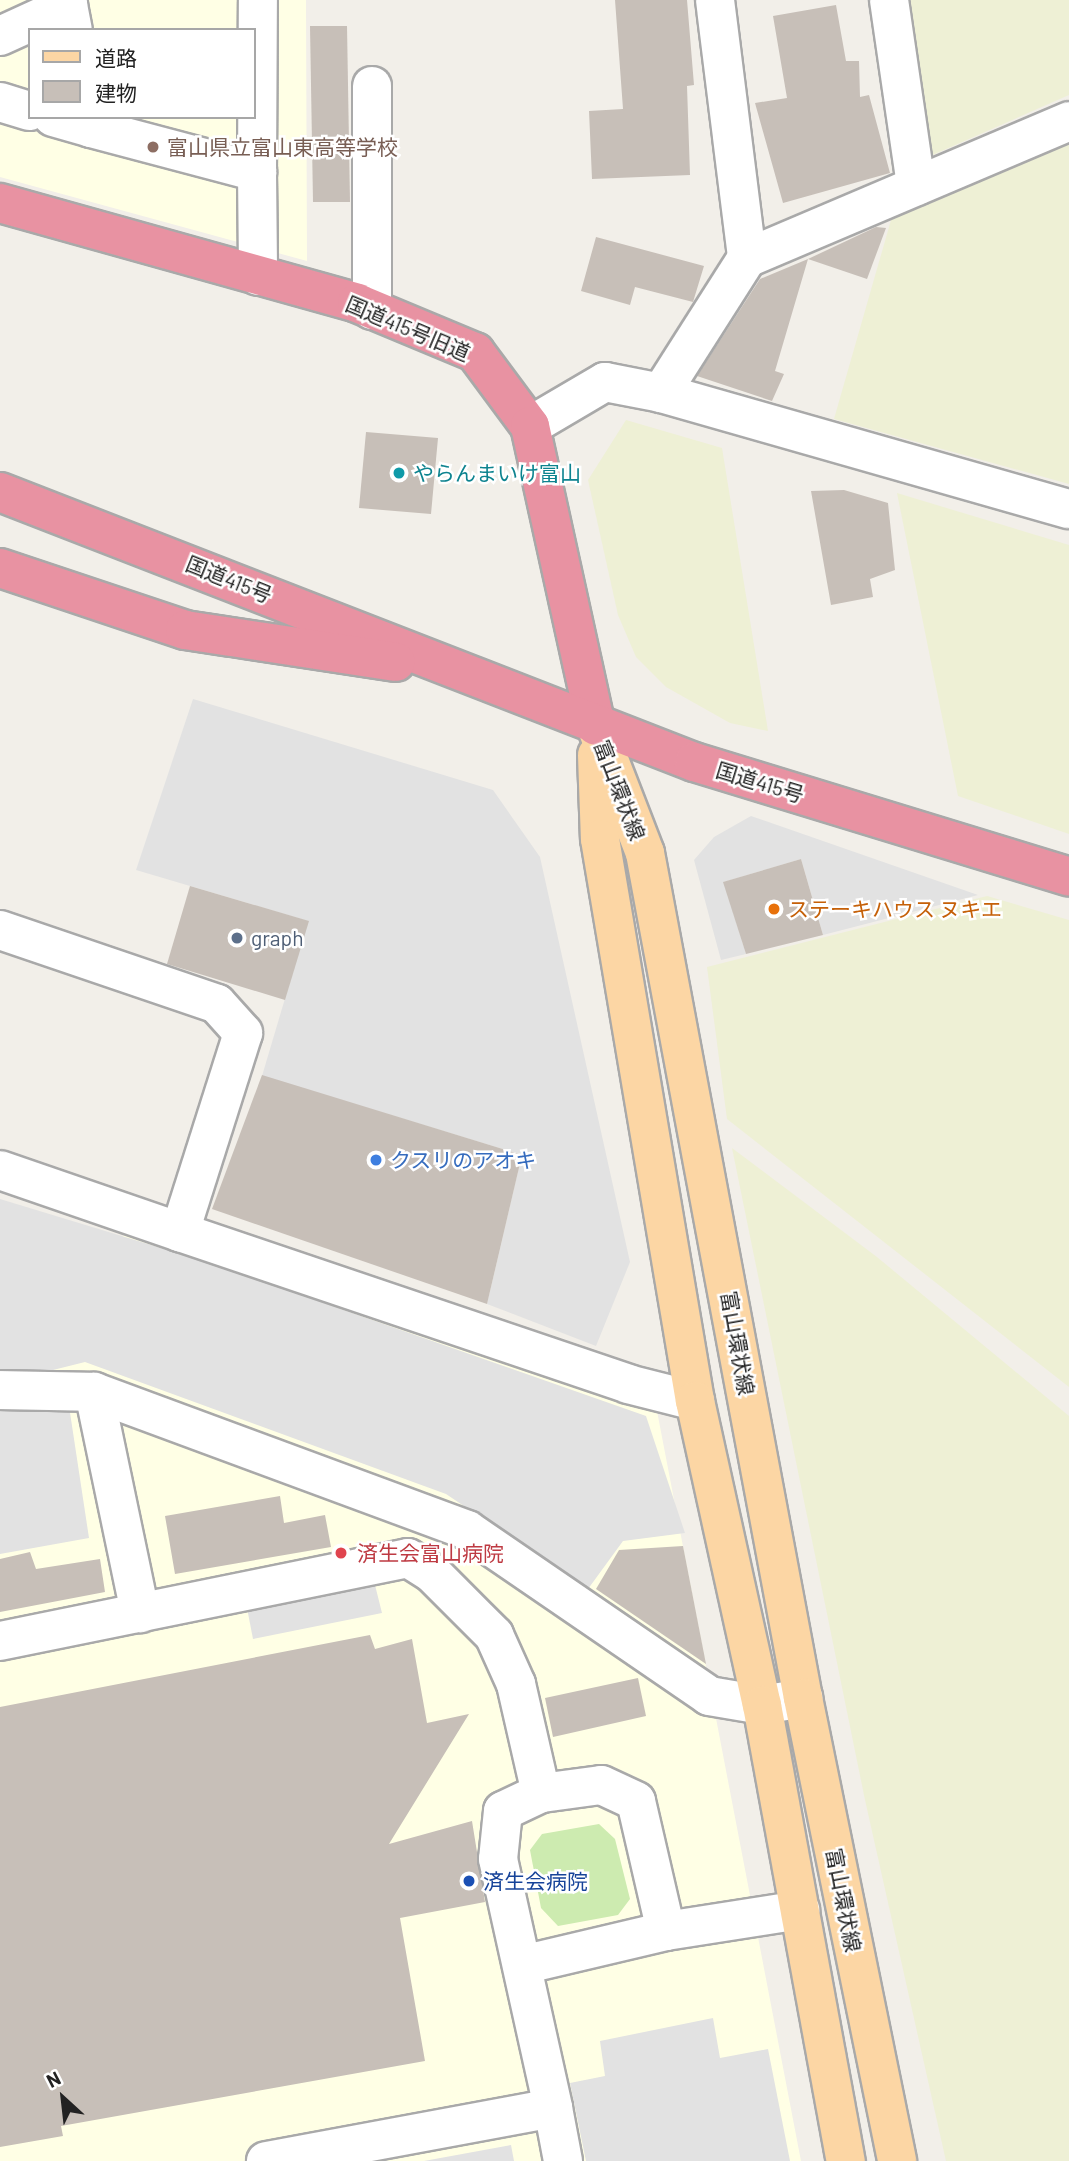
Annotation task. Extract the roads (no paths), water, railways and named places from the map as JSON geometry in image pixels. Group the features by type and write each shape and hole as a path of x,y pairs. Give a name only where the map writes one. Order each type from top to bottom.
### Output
{"highway":[{"name":"国道415号旧道","path":"0,204 372,310 475,352 530,426 596,726"},
{"name":"国道415号","path":"0,492 694,762 1069,877"},
{"name":"国道415号","path":"0,568 185,631 456,671"}],"main road":[{"name":"富山環状線","path":"596,726 600,839 695,1401 762,1705 846,2161"},
{"name":"富山環状線","path":"596,726 645,853 803,1698 897,2161"}],"street":[{"path":"258,0 258,276"},
{"path":"715,0 747,258"},
{"path":"889,0 916,186"},
{"path":"0,36 68,5 73,28"},
{"path":"372,86 372,310"},
{"path":"0,102 28,110"},
{"path":"68,119 90,122 257,172"},
{"path":"661,393 747,258 1069,121"},
{"path":"530,426 605,382 661,393 1069,509"},
{"path":"0,930 217,1004 243,1033 180,1232"},
{"path":"0,1170 628,1384 695,1401"},
{"path":"0,1390 93,1392 467,1530 709,1696 762,1705 803,1698"},
{"path":"93,1392 140,1612"},
{"path":"0,1641 408,1558 432,1573 494,1635 516,1684 541,1793"},
{"path":"564,2161 498,1859 503,1811 541,1793 601,1785 636,1801 666,1931"},
{"path":"522,1965 666,1931 800,1910"},
{"path":"266,2161 553,2108"}],"place":[{"name":"富山県立富山東高等学校","path":"153,147"},
{"name":"やらんまいけ富山","path":"399,473"},
{"name":"ステーキハウス ヌキエ","path":"774,909"},
{"name":"graph","path":"237,938"},
{"name":"クスリのアオキ","path":"376,1160"},
{"name":"済生会富山病院","path":"341,1553"},
{"name":"済生会病院","path":"469,1881"}]}
